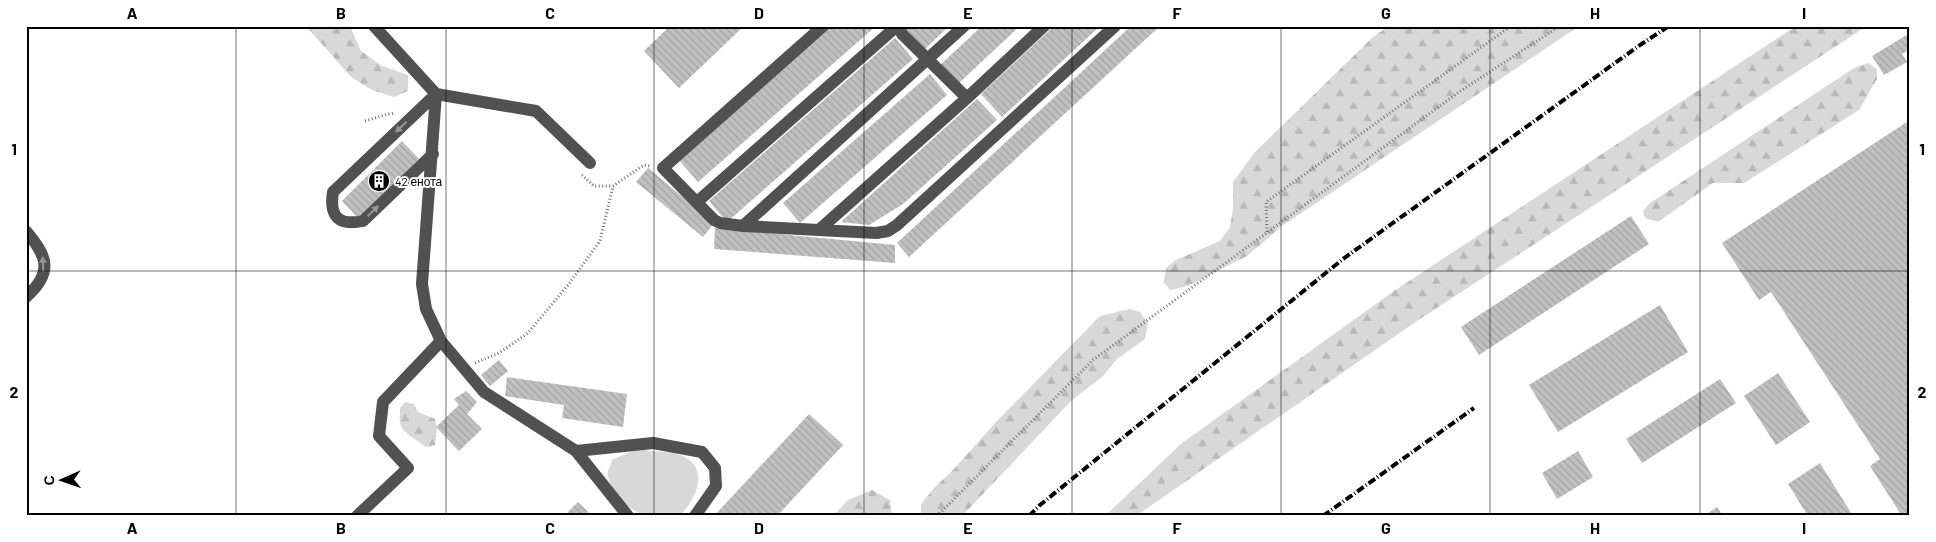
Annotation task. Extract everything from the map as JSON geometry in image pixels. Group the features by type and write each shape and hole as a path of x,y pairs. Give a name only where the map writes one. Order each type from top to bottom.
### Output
{"street":[{"path":"374,26 436,94 536,111 590,163"},
{"path":"823,26 663,168 714,220 720,223 743,226 876,233 888,231 897,226 1115,26"},
{"path":"697,202 898,26 902,34 967,98"},
{"path":"743,226 964,26"},
{"path":"819,230 967,98 1044,26"},
{"path":"433,154 364,221 351,224 340,220 334,212 333,192 436,94"},
{"path":"436,94 422,284 426,309 441,341 484,392 576,451 628,516"},
{"path":"26,231 39,247 45,261 43,275 34,290 26,297"},
{"path":"357,516 408,468 379,436 383,402 441,341"},
{"path":"576,451 653,443 702,452 715,468 716,486 695,516"}],"path":[{"path":"1267,233 1266,202 1511,26"},
{"path":"937,516 1093,360 1459,92 1560,26"},
{"path":"365,121 388,114 418,112"},
{"path":"463,368 499,353 528,333 568,285 600,242 613,186"}],"green space":[{"path":"306,26 350,26 361,51 382,66 408,75 408,91 394,97 372,90 351,77"},
{"path":"1389,26 1579,26 1282,226 1247,256 1188,286 1170,290 1164,282 1166,268 1176,260 1220,241 1230,227 1233,209 1233,182 1255,152 1373,37"},
{"path":"1796,26 1867,26 1414,323 1136,516 1105,516 1182,443 1394,291"},
{"path":"1868,63 1877,69 1877,79 1859,110 1744,183 1713,183 1658,222 1645,218 1643,211 1650,203 1854,68"},
{"path":"1129,309 1140,312 1148,324 1145,339 1117,359 1103,376 1071,401 962,516 921,516 921,504 935,487 1100,316"},
{"path":"405,402 414,404 418,412 435,419 437,428 435,445 426,447 402,429 400,408"},
{"path":"645,450 680,455 690,460 695,467 698,475 698,484 691,501 679,516 652,517 644,515 631,508 614,492 608,471 612,460 632,451"},
{"path":"872,490 890,500 892,516 833,516 848,500"}],"building":[{"path":"670,26 744,26 679,88 644,51"},
{"path":"830,26 876,26 698,182 678,159"},
{"path":"908,26 949,26 925,49 905,28"},
{"path":"982,26 1020,26 958,84 940,65"},
{"path":"1054,26 1100,26 1002,117 981,94"},
{"path":"1131,26 1160,26 909,257 897,243"},
{"path":"1910,33 1910,49 1902,54 1907,62 1884,75 1872,56"},
{"path":"895,38 913,59 727,222 709,201"},
{"path":"930,74 947,95 800,223 783,203"},
{"path":"977,99 997,120 903,204 869,225 841,222"},
{"path":"1910,120 1910,516 1902,516 1870,466 1880,459 1771,292 1759,300 1722,243"},
{"path":"402,141 419,159 358,218 342,201"},
{"path":"648,168 714,223 703,237 636,182"},
{"path":"1631,216 1649,244 1479,355 1461,327"},
{"path":"715,228 895,245 895,263 714,249"},
{"path":"1660,305 1688,352 1558,432 1529,385"},
{"path":"499,360 508,371 490,386 481,375"},
{"path":"1778,373 1810,422 1776,445 1744,396"},
{"path":"507,377 627,394 623,427 562,418 564,405 505,396"},
{"path":"1720,379 1736,403 1642,463 1626,439"},
{"path":"466,391 477,402 467,414 482,429 459,451 436,427 459,405 454,399"},
{"path":"809,414 843,445 777,516 714,516"},
{"path":"1578,451 1593,477 1557,499 1542,473"},
{"path":"1820,463 1853,516 1808,516 1788,484"},
{"path":"578,502 588,512 585,516 564,516"},
{"path":"1717,507 1723,516 1704,516"}],"railway":[{"path":"1029,516 1040,505 1343,259 1669,26"},
{"path":"1323,516 1474,408"}],"place":[{"name":"42 енота","path":"379,181"}]}
